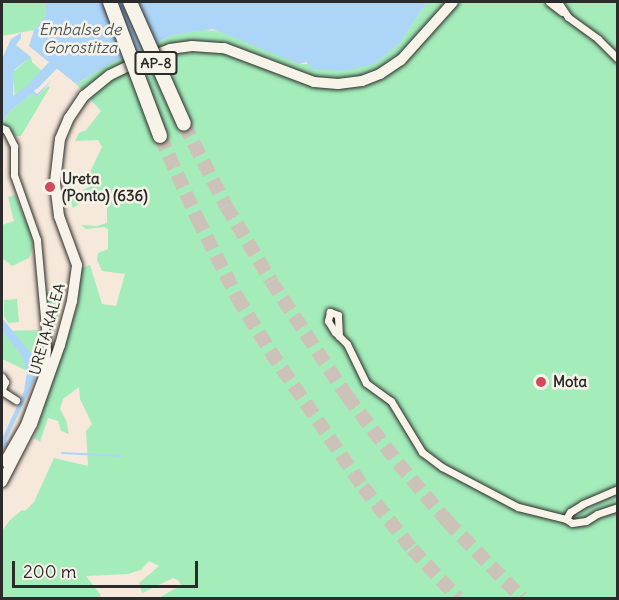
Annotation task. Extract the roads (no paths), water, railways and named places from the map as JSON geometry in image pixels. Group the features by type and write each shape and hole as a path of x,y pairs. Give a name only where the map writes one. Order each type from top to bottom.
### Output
{"highway":[{"name":"AP-8","path":"111,2 160,136"},
{"name":"AP-8","path":"130,2 184,124"}],"street":[{"name":"URETA KALEA","path":"6,464 32,424 60,345 72,302 77,265 57,208 56,182 60,139 69,118 84,96 110,75 139,61 170,50 192,46 224,48 314,82 338,84 362,81 380,74 401,60 453,2"},
{"path":"549,2 598,39 618,59"},
{"path":"558,2 568,17"},
{"name":"URETA KALEA","path":"2,128 6,130 14,146 14,175 37,240 47,350 45,368 24,424 6,457 2,482"},
{"path":"339,336 347,344 366,383 392,400 422,452 442,467 518,507 566,519 572,523 586,521 597,514 618,507"},
{"name":"URETA KALEA","path":"2,377 5,382 2,390 15,400"},
{"path":"566,519 570,512 583,504 618,489"}],"water":[{"name":"Embalse de Gorostitza","path":"46,2 427,2 399,44 374,64 344,71 313,69 306,62 299,64 213,29 173,35 111,63 76,84 29,46 34,30 46,15"},
{"path":"21,33 21,38 16,45 31,57 14,70 13,96 44,73 48,76 34,91 37,94 53,79 37,97 32,93 9,112 2,124 2,59 11,39"},
{"path":"2,318 31,353 35,379 6,440 8,444 2,451 2,439 24,391 27,372 21,354 2,331"}],"waterway":[{"path":"35,84 64,54"},
{"path":"62,453 122,456"}],"tunnel":[{"path":"184,124 226,206 271,281 347,396 398,463 447,521 522,598"},
{"path":"160,136 197,218 237,297 270,351 363,487 412,549 458,598"}],"place":[{"name":"Ureta (Ponto) (636)","path":"50,187"},
{"name":"Mota","path":"541,382"}]}
